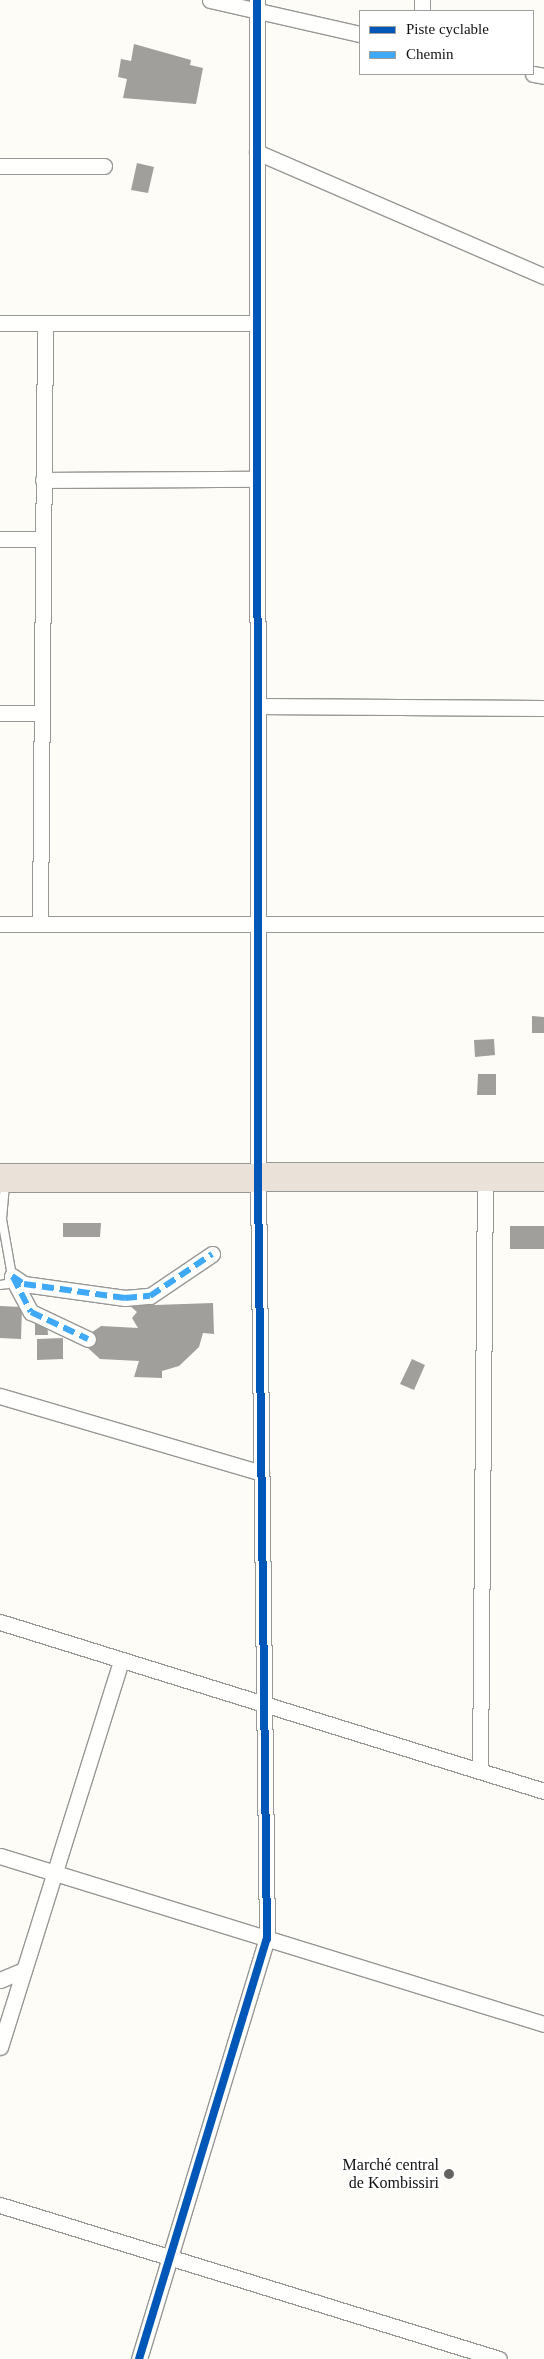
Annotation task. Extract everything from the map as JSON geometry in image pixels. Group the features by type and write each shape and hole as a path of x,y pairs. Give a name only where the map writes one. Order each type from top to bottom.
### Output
{"highway":[{"path":"2,1178 544,1177"}],"street":[{"path":"210,0 256,4 359,34"},
{"path":"139,2359 267,1939 258,1177 256,4"},
{"path":"257,152 544,276"},
{"path":"0,166 104,166"},
{"path":"0,323 257,322"},
{"path":"40,924 45,323"},
{"path":"43,480 257,479"},
{"path":"0,539 43,539"},
{"path":"258,706 544,708"},
{"path":"0,713 41,713"},
{"path":"0,924 544,924"},
{"path":"480,1771 485,1177"},
{"path":"6,1280 126,1298 150,1296 212,1254"},
{"path":"6,1280 31,1312 88,1339"},
{"path":"0,1396 261,1473"},
{"path":"0,1622 544,1791"},
{"path":"0,2047 121,1660"},
{"path":"0,1856 544,2024"},
{"path":"0,1980 24,1970"},
{"path":"0,2204 499,2359"}],"lane":[{"path":"2,1178 1,1222 6,1280"}],"building":[{"path":"134,44 191,60 190,65 203,68 196,104 123,98 127,79 118,77 121,59 131,61"},
{"path":"137,163 154,167 148,193 131,190"},
{"path":"532,1016 544,1017 544,1033 532,1033"},
{"path":"494,1039 495,1055 475,1057 474,1040"},
{"path":"478,1074 496,1074 496,1095 477,1095"},
{"path":"63,1223 101,1223 100,1237 63,1237"},
{"path":"510,1226 544,1226 544,1249 510,1249"},
{"path":"149,1299 155,1305 213,1303 214,1334 203,1333 199,1347 179,1366 162,1371 162,1378 134,1377 139,1361 100,1359 88,1348 88,1335 101,1326 138,1328 132,1318 137,1312 129,1305"},
{"path":"0,1306 22,1307 21,1339 0,1338"},
{"path":"35,1321 47,1321 48,1335 35,1335"},
{"path":"63,1338 63,1359 37,1360 37,1339"},
{"path":"412,1359 425,1365 414,1390 400,1384"}],"marked path":[{"path":"12,1276 24,1284 125,1298 150,1296 212,1254"},
{"path":"13,1277 31,1312 88,1339"}],"cycle path":[{"path":"139,2359 267,1939 258,1177 257,0"}],"place":[{"name":"Marché central de Kombissiri","path":"449,2174"}]}
